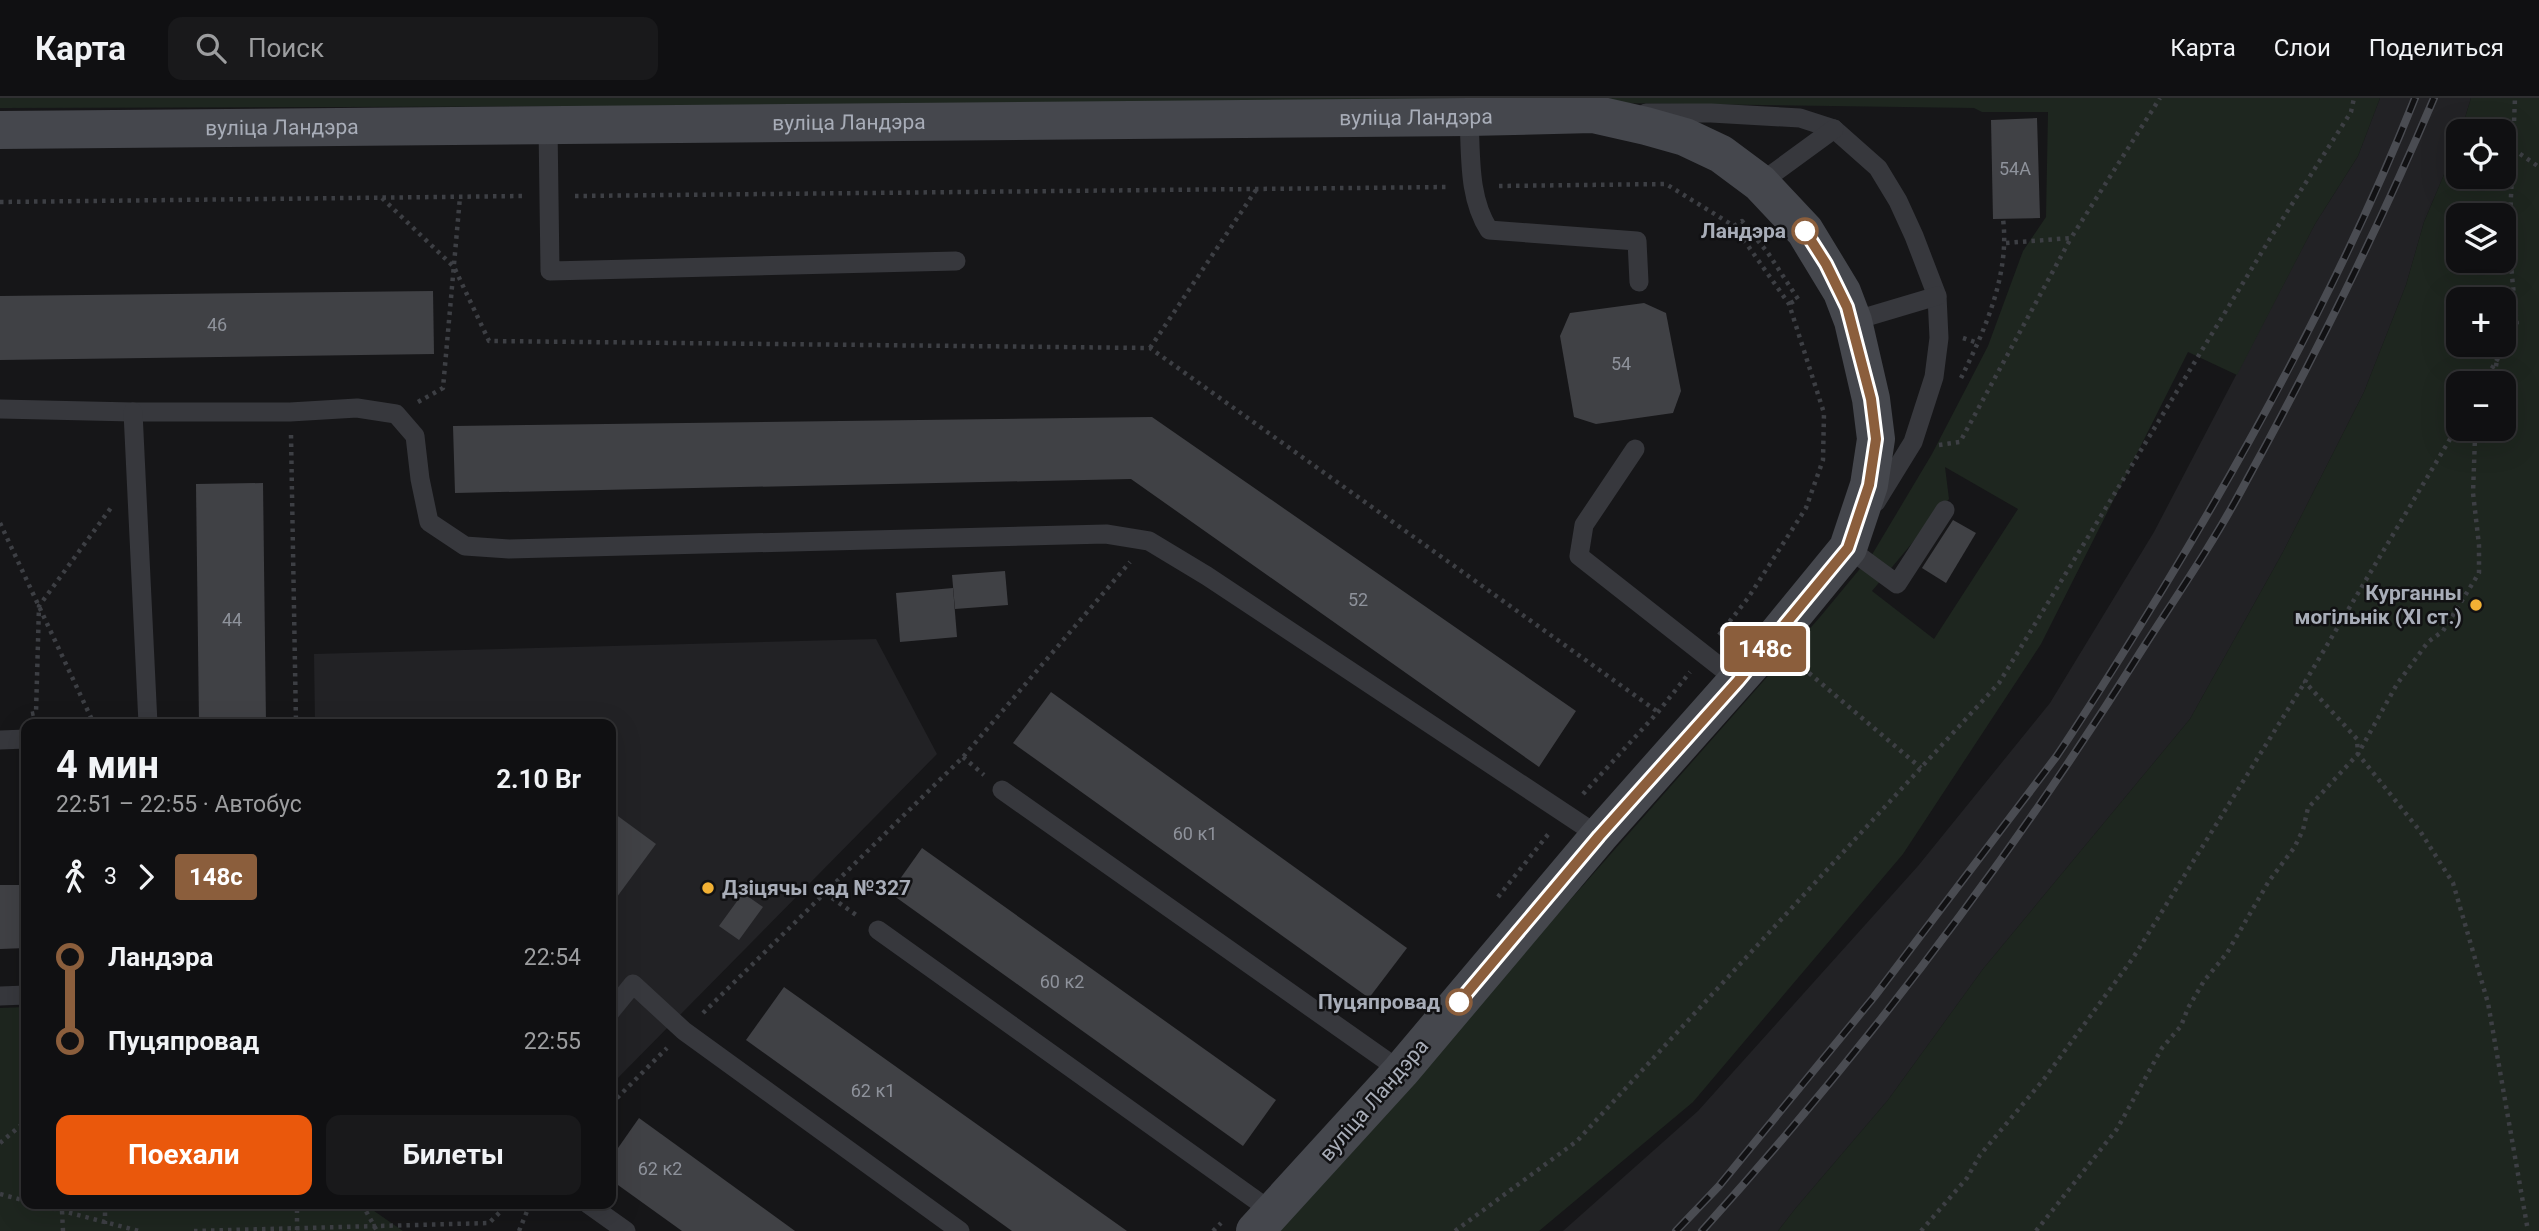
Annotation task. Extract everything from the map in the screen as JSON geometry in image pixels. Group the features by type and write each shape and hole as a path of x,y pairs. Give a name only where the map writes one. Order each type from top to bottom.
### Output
{"street":[{"name":"вуліца Ландэра","path":"0,130 1592,114 1685,137 1721,154 1760,183 1805,231 1836,283 1853,321 1871,399 1876,439 1869,485 1848,548 1738,681 1599,836 1401,1070 1259,1213"}],"lane":[{"path":"1592,114 1711,113 1800,118 1834,129 1878,168 1898,201 1937,296 1939,338 1934,377 1913,442 1848,548 1897,584 1945,510"},
{"path":"1469,117 1472,187 1479,215 1489,230 1637,241 1639,282"},
{"path":"548,125 550,271 956,261"},
{"path":"1760,183 1834,129"},
{"path":"1853,321 1937,296"},
{"path":"0,409 134,412 357,408 396,414 415,436 429,522 465,546 509,549 1106,534 1149,541 1207,576 1599,836"},
{"path":"134,412 148,719"},
{"path":"1635,449 1584,525 1579,556 1738,681"},
{"path":"0,740 21,739"},
{"path":"1002,790 1401,1070"},
{"path":"878,930 1259,1213"},
{"path":"616,1005 633,985 684,1031 960,1231"},
{"path":"0,996 21,995"},
{"path":"595,1209 626,1231"}],"path":[{"path":"1935,438 1931,446 1960,442 2071,238 2160,98"},
{"path":"1455,1231 1577,1141 1999,682 2351,112 2354,98"},
{"path":"2514,119 2515,98"},
{"path":"2516,151 2539,167"},
{"path":"0,202 1666,184 1734,226 1789,304 1824,413 1824,460 1806,508 1748,598 1658,712 1565,813 1497,898"},
{"path":"1150,348 1256,189"},
{"path":"2490,371 2517,327 2509,245 2511,189"},
{"path":"396,414 443,388 460,197"},
{"path":"383,198 454,267 489,341 1150,348 1658,712"},
{"path":"1957,387 1982,332 2001,273 2006,243 2003,219"},
{"path":"1734,226 1742,221 1768,253 1798,299 1789,304"},
{"path":"2006,243 2071,238"},
{"path":"2497,359 2497,371"},
{"path":"290,411 296,719"},
{"path":"1922,1231 1967,1178 1980,1155 2044,1079 2133,958 2305,682 2449,441"},
{"path":"2036,1231 2117,1129 2162,1048 2181,1026 2204,981 2227,953 2269,881 2294,848 2303,830 2308,808 2358,754 2397,684 2428,642 2443,631 2479,573 2473,493 2475,441"},
{"path":"24,716 36,713 39,606 136,472"},
{"path":"0,523 92,719"},
{"path":"616,1099 963,757 1149,541"},
{"path":"1771,642 1921,768"},
{"path":"2305,682 2357,739 2358,754 2420,831 2453,883 2488,1003 2528,1231"},
{"path":"825,893 878,930"},
{"path":"0,1143 21,1125"},
{"path":"0,1194 21,1200"},
{"path":"55,1209 139,1231"},
{"path":"105,1209 105,1224"},
{"path":"297,1230 298,1209"},
{"path":"365,1209 375,1229"},
{"path":"194,1231 375,1229 489,1223 504,1209"},
{"path":"519,1231 528,1209"},
{"path":"62,1211 63,1231"},
{"path":"1213,1231 1259,1213"}],"shaded area":[{"path":"0,98 2380,98 2358,156 2315,224 2237,375 2188,352 2041,644 1903,854 1693,1102 1539,1231 1278,1231 1820,617 1873,553 1932,454 1988,346 2023,251 2046,217 2048,112 1982,112 1974,108 1612,103 0,108","holes":["1945,467 2018,509 1934,639 1872,591 1949,499"]},
{"path":"2380,98 2471,98 2465,119 2446,119 2446,170 2424,222 2406,285 2364,392 2283,552 2190,719 1983,969 1888,1100 1778,1231 1563,1231 1698,1111 1918,866 2050,703 2154,532 2315,224 2358,156"},
{"path":"2471,98 2539,98 2539,1231 1778,1231 1888,1100 1983,969 2190,719 2283,552 2364,392 2406,285 2424,222 2446,170 2446,189 2516,189 2516,119 2465,119"},
{"name":"Дзіцячы сад №327","path":"876,639 937,754 616,1080 616,719 315,719 314,654"},
{"path":"21,1007 21,1209 371,1209 403,1231 0,1231 0,1008"}],"building":[{"path":"2037,118 2040,218 1993,219 1991,120"},
{"path":"433,291 434,354 0,360 0,296"},
{"path":"1644,303 1666,313 1681,391 1673,413 1596,424 1574,417 1560,336 1570,313"},
{"path":"1152,417 1576,711 1539,767 1131,479 455,493 453,426"},
{"path":"263,483 266,719 199,719 196,484"},
{"path":"1953,520 1976,533 1946,583 1922,568"},
{"path":"1005,571 1008,605 955,609 952,575"},
{"path":"953,588 957,637 900,642 896,593"},
{"path":"1051,692 1407,948 1369,998 1013,743"},
{"path":"616,815 656,844 616,898"},
{"path":"922,848 1276,1100 1243,1146 890,893"},
{"path":"0,885 21,885 21,948 0,949"},
{"path":"743,893 763,907 739,940 719,926"},
{"path":"784,987 1127,1231 1012,1231 746,1040"},
{"path":"639,1118 795,1231 682,1231 616,1184 616,1151"}],"railway":[{"path":"1676,1231 1719,1186 1874,997 2056,757 2084,715 2234,469 2300,348 2389,161 2415,98"},
{"path":"1702,1231 1822,1092 1936,947 2044,798 2183,587 2231,509 2318,345 2367,247 2434,98"}],"bus line":[{"name":"148с","path":"1459,1002 1599,836 1738,681 1848,548 1869,485 1876,439 1871,399 1853,321 1842,292 1805,231"}],"place":[{"name":"Ландэра","path":"1805,231"},
{"name":"Курганны могільнік (XI ст.)","path":"2476,605"},
{"name":"Дзіцячы сад №327","path":"708,888"},
{"name":"Пуцяпровад","path":"1459,1002"}]}
